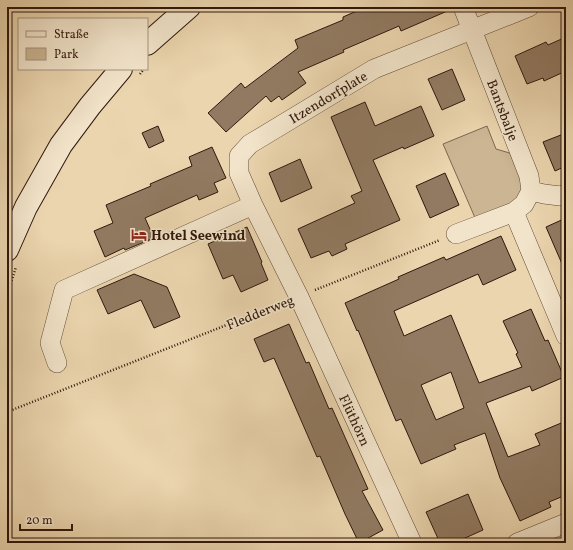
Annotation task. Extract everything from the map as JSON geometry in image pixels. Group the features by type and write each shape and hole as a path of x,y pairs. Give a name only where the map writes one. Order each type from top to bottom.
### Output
{"street":[{"path":"148,43 189,7"},
{"name":"Bantsbalje","path":"463,7 529,176 531,191"},
{"path":"472,29 528,7"},
{"name":"Itzendorfplate","path":"298,297 239,173 239,156 250,144 374,69 472,29"},
{"path":"7,250 26,207 61,145 90,106 120,70"},
{"path":"456,234 514,212 524,204 531,191 560,196 566,194"},
{"path":"57,363 50,343 64,290 253,205"},
{"path":"514,212 566,336"},
{"name":"Flüthörn","path":"298,297 412,543"},
{"path":"517,543 566,523"}],"path":[{"name":"Fledderweg","path":"7,412 456,234"}],"green space":[{"path":"487,126 496,149 513,154 523,179 522,193 515,205 476,220 443,144"}],"building":[{"path":"366,7 452,7 452,9 401,31 399,26 343,50 344,52 298,72 306,83 282,100 279,96 271,102 266,96 226,132 208,113 241,83 245,88 298,48 295,40 343,20 343,17"},
{"path":"566,37 566,71 544,81 543,78 527,84 515,56 546,42 548,45"},
{"path":"452,69 465,100 442,110 428,79"},
{"path":"365,102 375,126 421,106 434,136 373,160 400,220 345,244 347,249 332,256 329,251 311,258 298,229 355,203 351,196 362,191 331,117"},
{"path":"158,126 164,141 149,148 142,133"},
{"path":"566,133 566,166 555,171 543,142"},
{"path":"212,147 226,178 214,183 218,192 199,200 197,195 145,218 154,238 125,250 124,248 105,257 94,231 113,223 106,205 151,186 150,184 192,166 189,157"},
{"path":"300,159 312,188 281,202 269,173"},
{"path":"445,173 459,205 430,218 416,186"},
{"path":"566,218 566,273 546,227"},
{"path":"247,227 268,280 241,292 233,275 223,279 208,244"},
{"path":"501,236 516,270 483,285 478,274 394,311 404,336 451,315 479,383 522,367 516,354 518,353 503,321 531,309 545,341 548,340 564,377 532,391 530,386 486,403 508,457 540,445 535,434 566,421 566,495 549,502 551,507 520,521 500,478 485,433 454,445 456,449 421,464 401,419 396,421 358,330 357,331 345,303 399,279 398,277 444,257 446,260","holes":["451,372 464,408 436,420 421,385"]},
{"path":"134,274 167,287 180,317 154,328 141,300 108,314 97,290"},
{"path":"289,324 306,363 309,362 329,409 332,408 368,489 362,491 383,530 359,543 320,456 317,457 274,358 264,362 254,339"},
{"path":"468,494 483,530 454,543 440,543 426,512"}],"place":[{"name":"Hotel Seewind","path":"139,235"}]}
